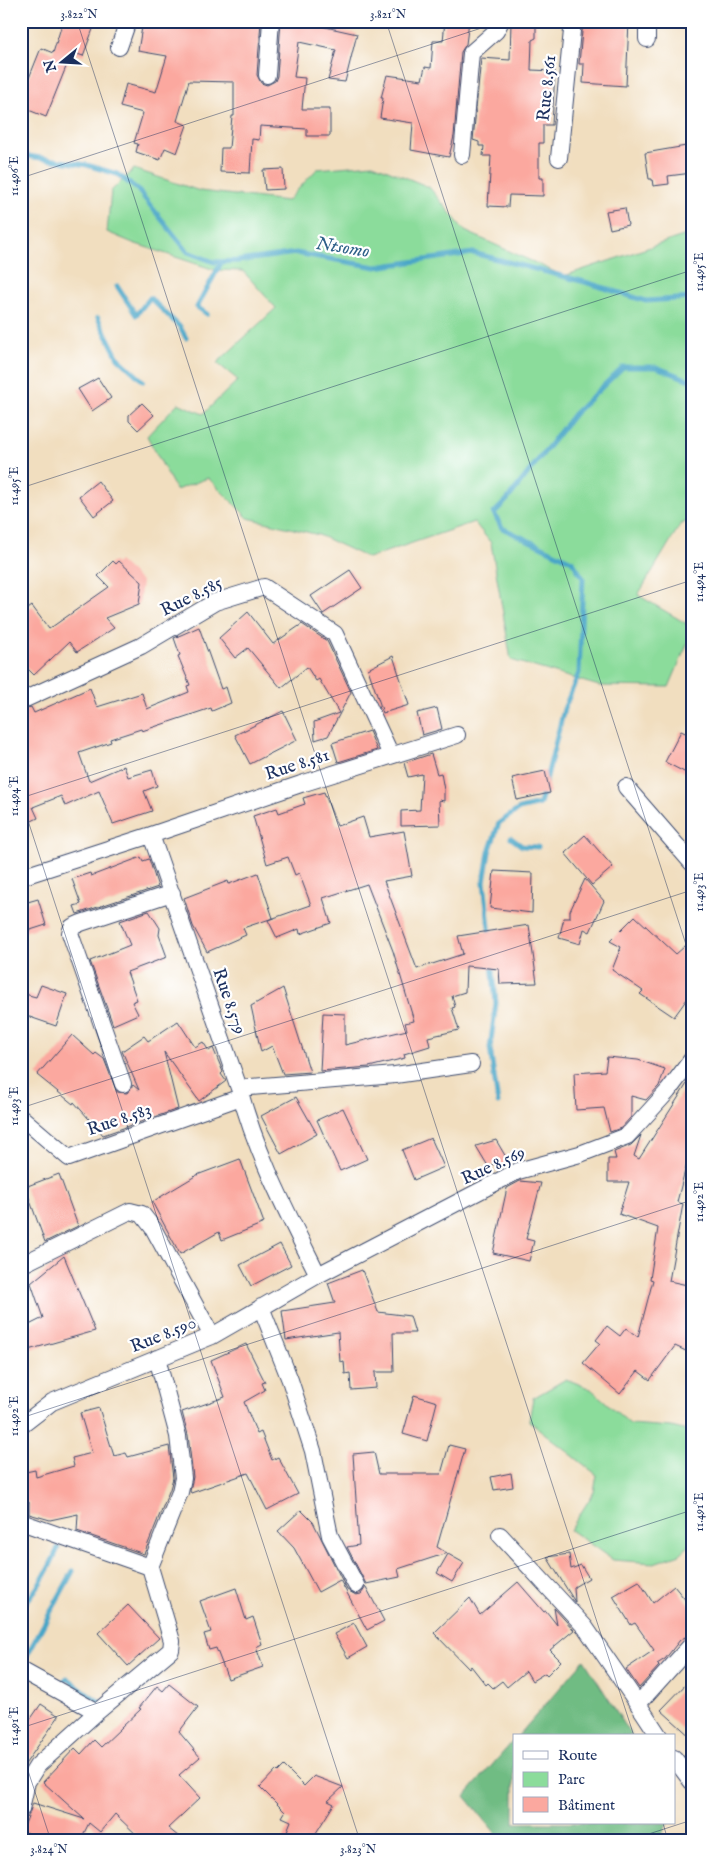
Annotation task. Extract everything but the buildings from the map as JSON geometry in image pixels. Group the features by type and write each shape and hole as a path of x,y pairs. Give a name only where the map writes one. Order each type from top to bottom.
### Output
{"street":[{"path":"119,47 128,21"},
{"path":"267,75 271,21"},
{"path":"462,155 471,53 496,31 501,21"},
{"name":"Rue 8.561","path":"559,158 573,21"},
{"path":"647,21 647,39"},
{"name":"Rue 8.585","path":"21,701 141,646 215,602 264,586 335,634 392,755"},
{"name":"Rue 8.581","path":"151,835 457,735"},
{"path":"626,787 692,863"},
{"path":"21,877 151,835"},
{"name":"Rue 8.579","path":"151,835 259,1150 273,1185 318,1275"},
{"path":"123,1084 70,933 72,927 81,923 172,893"},
{"name":"Rue 8.569","path":"318,1275 518,1171 580,1154 627,1136 668,1091 692,1059"},
{"path":"240,1092 395,1075 471,1064"},
{"name":"Rue 8.583","path":"21,1117 69,1158 240,1092"},
{"path":"21,1265 130,1211 142,1214 153,1228 212,1336"},
{"name":"Rue 8.590","path":"21,1426 52,1402 212,1336 318,1275"},
{"path":"261,1307 290,1380 313,1452 330,1536 356,1585"},
{"path":"21,1810 27,1782 37,1766 97,1712 171,1650 172,1641 150,1567 180,1492 183,1478 178,1436 157,1358"},
{"path":"21,1522 150,1567"},
{"path":"500,1535 585,1627 658,1734"},
{"path":"638,1704 692,1644"},
{"path":"21,1670 97,1712"},
{"path":"676,1761 692,1782"}],"green space":[{"path":"373,164 429,187 465,231 564,276 692,233 692,518 680,525 638,595 692,627 692,633 669,687 599,686 511,660 491,543 474,522 368,558 319,535 248,518 208,478 176,490 147,436 178,403 203,414 238,380 217,363 276,308 243,271 215,270 133,243 107,232 111,191 134,169 200,191 287,201 317,169"},
{"path":"566,1379 591,1389 630,1424 671,1427 692,1432 692,1543 680,1554 654,1563 613,1560 570,1530 594,1492 597,1475 529,1421 533,1398"},
{"path":"584,1660 631,1734 520,1734"},
{"path":"513,1741 513,1824 667,1824 658,1841 502,1841 465,1796"}],"waterway":[{"name":"Ntsomo","path":"21,155 87,165 117,174 137,189 188,252 214,262 238,261 296,253 376,267 473,253 585,282 646,301 692,298"},
{"path":"207,314 197,307 221,263"},
{"path":"117,286 136,315 150,298 180,327 186,338"},
{"path":"98,318 118,358 143,381"},
{"path":"490,936 484,882 489,852 499,823 519,809 540,804 564,709 579,673 583,578 572,561 502,528 494,513 507,500 574,414 623,367 656,367 692,381"},
{"path":"511,838 522,846 538,847"},
{"path":"492,962 496,1003 490,1048 498,1103"},
{"path":"21,1607 33,1594 58,1548"},
{"path":"21,1666 73,1571"},
{"path":"57,1688 67,1678 102,1704"}]}
